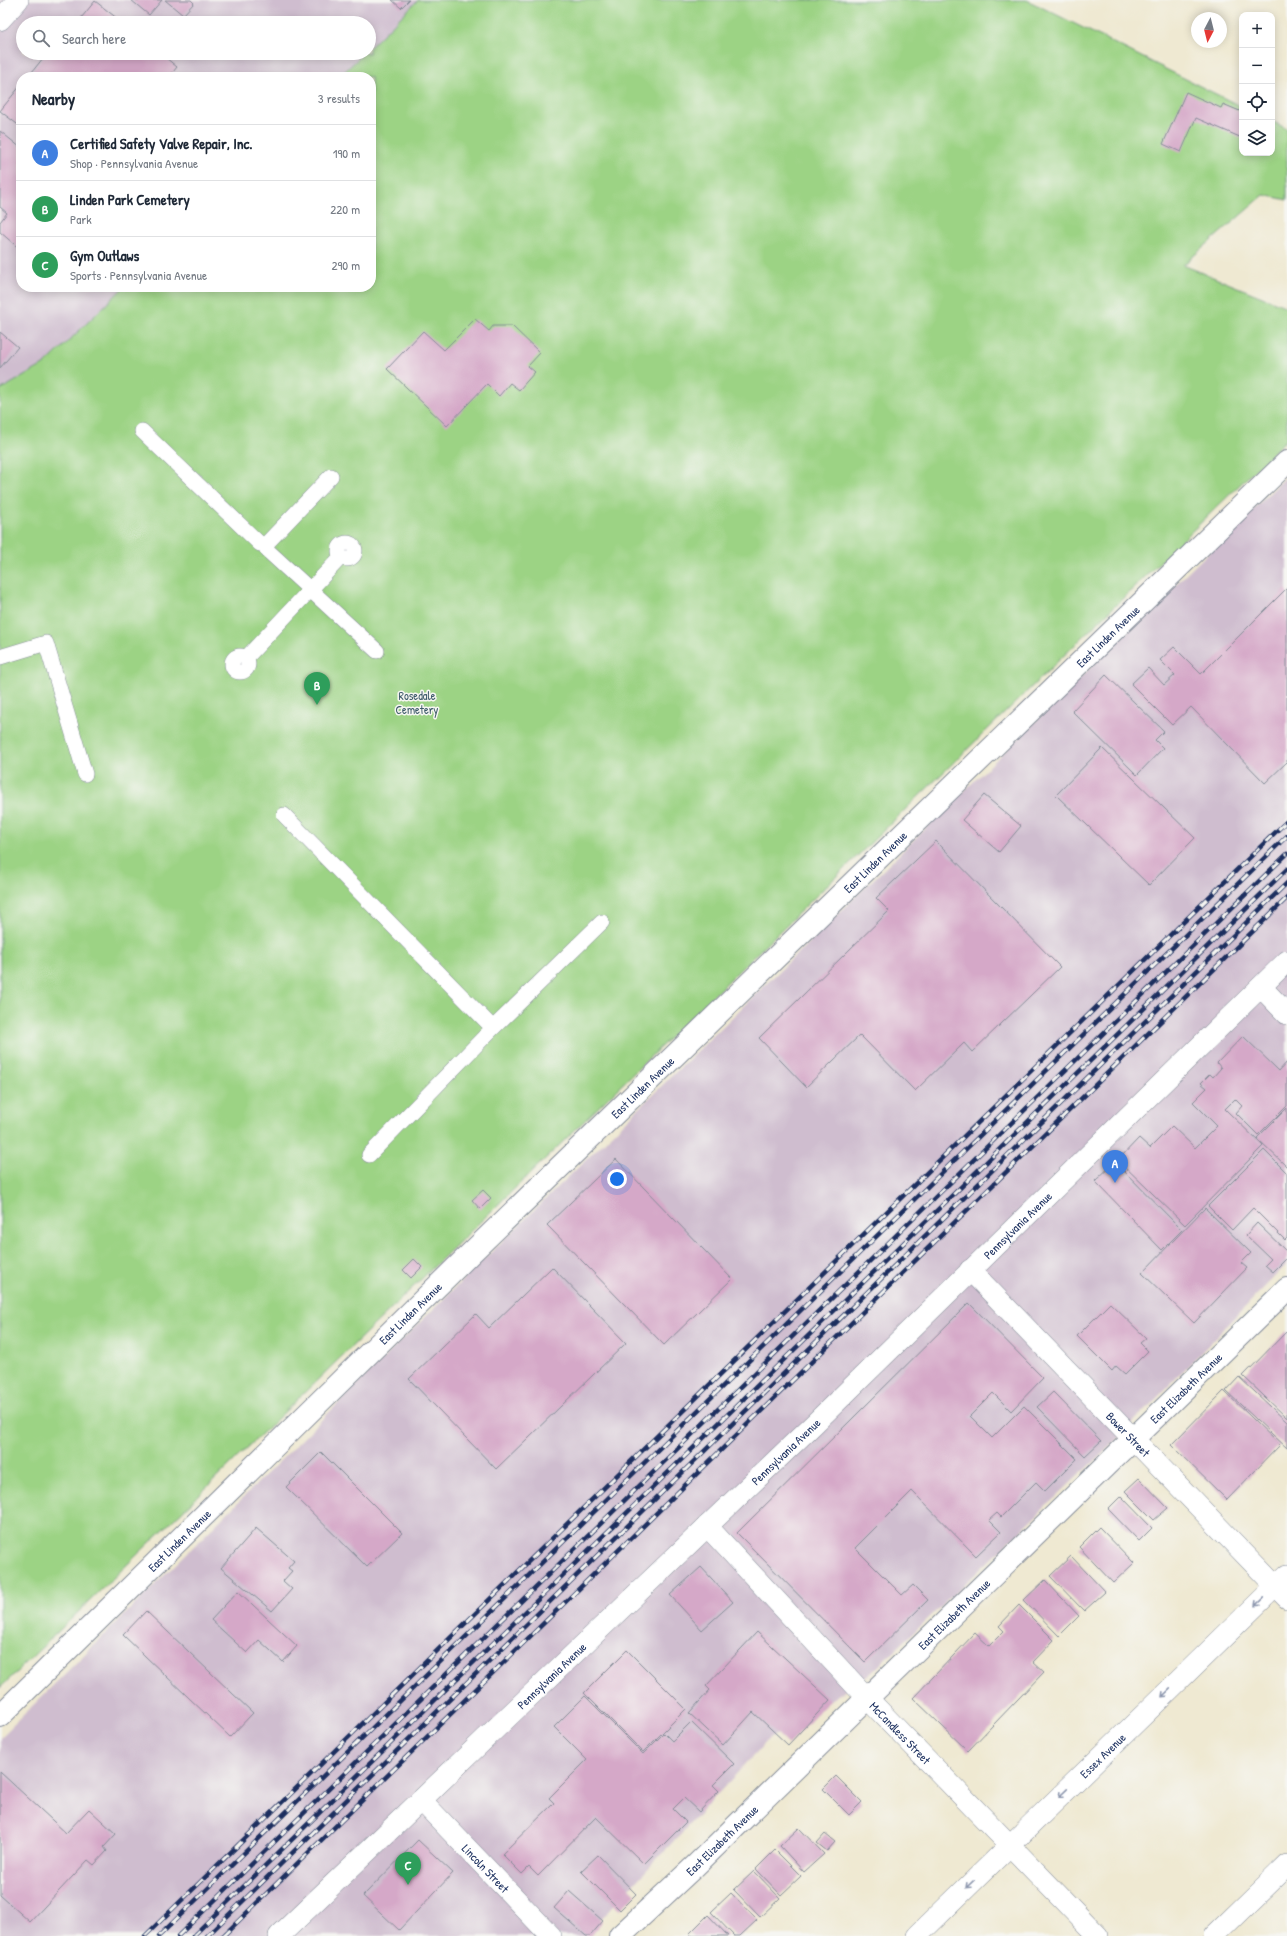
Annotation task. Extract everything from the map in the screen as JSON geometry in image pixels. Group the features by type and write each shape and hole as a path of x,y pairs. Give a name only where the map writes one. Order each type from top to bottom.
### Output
{"street":[{"path":"0,20 18,0"},
{"path":"142,431 310,590 377,651"},
{"name":"East Linden Avenue","path":"0,1716 471,1253 1287,462"},
{"path":"265,546 331,476"},
{"path":"246,658 341,557"},
{"path":"0,657 46,643 85,774"},
{"path":"284,815 493,1028"},
{"path":"369,1155 493,1028 602,922"},
{"name":"Pennsylvania Avenue","path":"279,1936 707,1526 1287,961"},
{"path":"1261,987 1287,1014"},
{"name":"Bower Street","path":"970,1270 1133,1439 1283,1586"},
{"name":"East Elizabeth Avenue","path":"620,1936 694,1866 1287,1289"},
{"name":"McCandless Street","path":"707,1526 867,1698 1098,1936"},
{"name":"Essex Avenue","path":"918,1936 1010,1845 1283,1586"},
{"name":"Lincoln Street","path":"421,1800 551,1936"},
{"path":"1214,1936 1287,1865"}],"shaded area":[{"path":"0,0 418,0 376,41 376,16 16,16 16,60 357,60 344,72 16,72 16,292 119,292 45,364 0,390"},
{"path":"1287,476 1287,1264 1120,1436 869,1675 769,1739 585,1936 0,1936 0,1738 477,1266"}],"green space":[{"name":"Rosedale Cemetery","path":"418,0 1027,0 1239,106 1239,156 1275,156 1275,123 1287,129 1287,200 1264,195 1183,265 1287,307 1287,439 0,1688 0,390 45,364 119,292 376,292 376,72 344,72 357,60 376,60 376,41"}],"building":[{"path":"131,0 162,0 149,15"},
{"path":"165,0 191,0 194,3 183,15"},
{"path":"392,0 409,0 401,8"},
{"path":"95,1 114,16 83,16"},
{"path":"41,60 168,60 177,67 173,72 32,72"},
{"path":"16,91 16,123 0,111"},
{"path":"1186,92 1221,108 1223,104 1239,111 1239,137 1196,118 1181,152 1163,144"},
{"path":"0,131 16,144 16,246 0,232 0,222 7,213 0,207"},
{"path":"475,319 489,331 493,326 512,326 540,353 528,366 535,372 519,390 510,383 499,396 487,384 447,426 387,369 423,331 444,350"},
{"path":"0,332 18,347 0,368"},
{"path":"1287,588 1287,762 1265,783 1191,707 1172,725 1131,684 1148,668 1164,685 1175,675 1160,660 1174,647 1201,674"},
{"path":"1106,675 1164,731 1155,740 1163,748 1137,775 1072,711"},
{"path":"1102,748 1195,838 1149,885 1056,795"},
{"path":"984,795 1021,826 999,852 962,820"},
{"path":"936,841 1060,967 972,1052 964,1043 915,1091 860,1035 806,1087 759,1038 889,911 876,898"},
{"path":"1243,1036 1279,1071 1287,1062 1287,1106 1258,1135 1236,1113 1242,1106 1235,1099 1225,1109 1263,1146 1185,1225 1118,1160 1139,1138 1150,1148 1172,1126 1195,1148 1217,1126 1193,1102 1207,1088 1201,1083 1210,1074 1213,1077 1221,1068 1217,1063"},
{"path":"1287,1108 1287,1167 1257,1138"},
{"path":"1264,1150 1287,1173 1287,1238 1285,1240 1253,1208 1232,1230 1208,1206"},
{"path":"616,1159 732,1279 664,1345 547,1225"},
{"path":"1115,1162 1182,1230 1162,1250 1095,1181"},
{"path":"483,1190 491,1198 480,1209 472,1200"},
{"path":"1205,1208 1251,1253 1241,1263 1247,1268 1194,1323 1142,1273"},
{"path":"1257,1223 1287,1252 1287,1258 1273,1272 1265,1265 1271,1259 1246,1235"},
{"path":"414,1259 422,1267 411,1278 403,1270"},
{"path":"552,1267 626,1343 496,1469 409,1379 476,1314 489,1328"},
{"path":"969,1303 1043,1378 1011,1411 993,1393 970,1416 992,1438 1024,1406 1077,1459 1045,1491 1036,1482 1001,1517 997,1513 989,1520 1001,1532 976,1556 912,1491 855,1548 902,1595 913,1585 928,1600 865,1662 737,1533"},
{"path":"1110,1303 1146,1338 1140,1343 1148,1351 1125,1374 1116,1366 1112,1371 1077,1336"},
{"path":"1287,1331 1287,1418 1243,1376"},
{"path":"1239,1377 1287,1422 1287,1448 1226,1391"},
{"path":"1224,1391 1280,1445 1227,1500 1171,1445"},
{"path":"1053,1392 1101,1441 1085,1456 1037,1407"},
{"path":"321,1452 402,1533 367,1567 286,1487"},
{"path":"1139,1478 1168,1508 1154,1520 1125,1491"},
{"path":"1121,1496 1152,1528 1139,1541 1108,1509"},
{"path":"1099,1527 1134,1563 1113,1583 1079,1547"},
{"path":"256,1528 294,1561 288,1568 292,1571 283,1581 292,1589 272,1611 221,1568"},
{"path":"1071,1556 1105,1592 1084,1611 1050,1576"},
{"path":"701,1567 733,1602 702,1630 670,1595"},
{"path":"1045,1580 1079,1616 1059,1636 1024,1600"},
{"path":"238,1591 297,1646 283,1662 259,1640 247,1653 211,1620"},
{"path":"1019,1605 1054,1640 1033,1662 1044,1672 968,1751 913,1698 975,1633 989,1646 1004,1631 999,1626"},
{"path":"146,1611 253,1713 230,1737 123,1635"},
{"path":"757,1632 830,1700 788,1745 753,1712 723,1745 689,1713 710,1690 706,1686"},
{"path":"627,1650 686,1709 643,1752 584,1693"},
{"path":"585,1696 643,1754 664,1733 672,1741 691,1722 734,1764 713,1785 719,1791 699,1812 684,1798 673,1809 686,1822 644,1864 596,1817 538,1876 529,1867 522,1874 502,1854 554,1803 549,1798 587,1760 554,1727"},
{"path":"0,1772 66,1833 89,1809 116,1834 104,1847 107,1851 94,1865 88,1860 30,1922 0,1895"},
{"path":"836,1776 862,1802 849,1815 823,1789"},
{"path":"799,1828 824,1854 804,1872 780,1846"},
{"path":"825,1834 835,1842 827,1851 817,1843"},
{"path":"418,1840 453,1873 399,1930 363,1896"},
{"path":"775,1850 801,1876 781,1895 756,1869"},
{"path":"598,1855 636,1894 620,1910 581,1871"},
{"path":"754,1871 780,1898 760,1917 734,1890"},
{"path":"569,1891 603,1921 590,1936 586,1936 554,1908"},
{"path":"731,1893 757,1920 740,1936 734,1936 711,1912"},
{"path":"708,1915 728,1936 692,1936 689,1934"}],"railway":[{"path":"145,1936 1287,821"},
{"path":"159,1936 1287,836"},
{"path":"178,1936 1287,854"},
{"path":"193,1936 1287,869"},
{"path":"207,1936 1287,883"},
{"path":"223,1936 1287,898"}],"place":[{"name":"Linden Park Cemetery","path":"317,705"},
{"name":"Certified Safety Valve Repair, Inc.","path":"1115,1183"},
{"name":"Gym Outlaws","path":"408,1885"}]}
